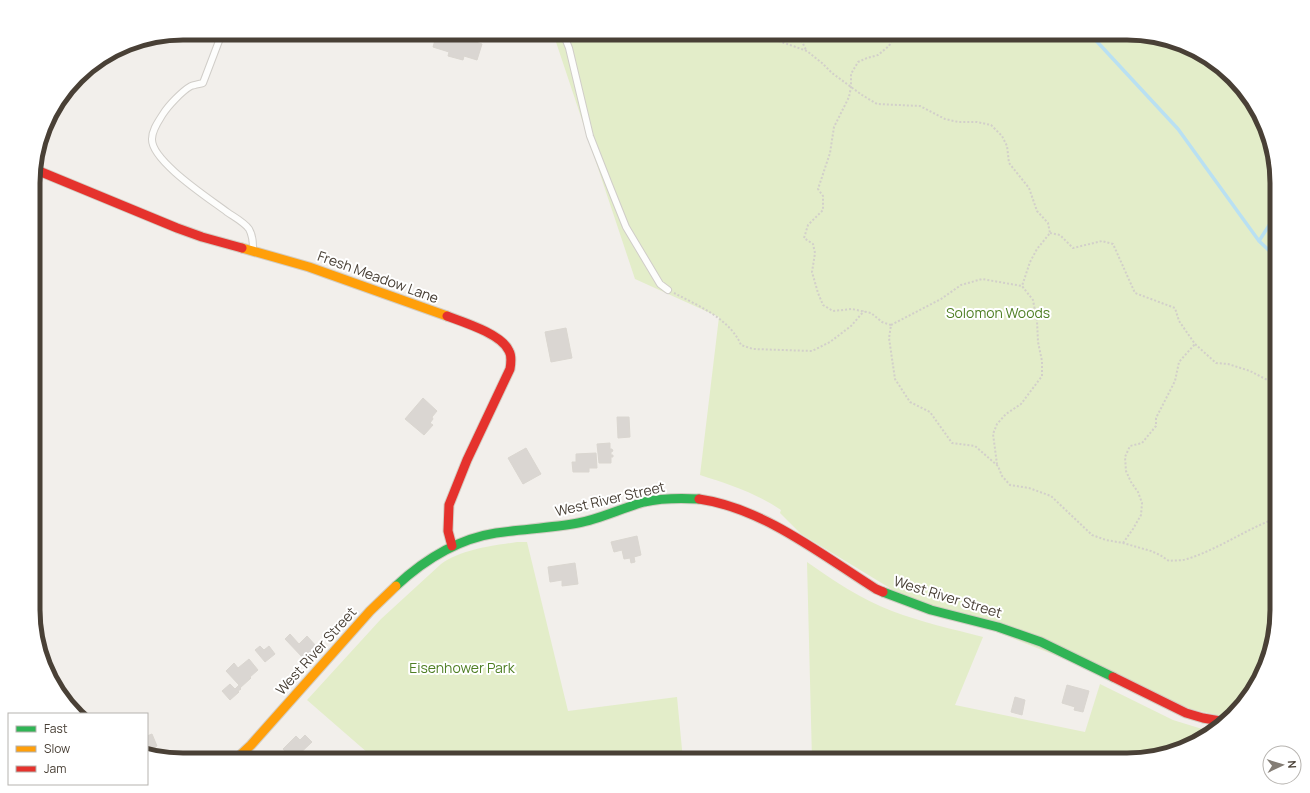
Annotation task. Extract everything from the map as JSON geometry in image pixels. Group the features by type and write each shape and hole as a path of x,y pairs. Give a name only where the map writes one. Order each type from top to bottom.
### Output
{"street":[{"name":"Fresh Meadow Lane","path":"40,172 202,237 309,267 472,326 495,337 508,347 511,361 510,369 467,460 449,505 448,531 452,546"},
{"name":"West River Street","path":"242,753 370,611 407,576 434,556 452,546 478,537 495,533 578,523 650,501 680,498 700,499 734,507 754,515 798,539 876,589 931,610 998,627 1041,642 1186,712 1203,718 1218,721"}],"lane":[{"path":"219,40 203,83 191,86 183,92 164,112 155,126 151,140 155,152 167,165 200,193 249,229 253,238 253,251"},
{"path":"566,40 590,136 626,227 660,284 668,290"}],"path":[{"path":"776,40 807,51 862,96 877,104 920,106 945,119 958,122 977,122 991,125 1002,136 1007,146 1009,163 1029,188 1038,211 1048,223 1050,233"},
{"path":"802,40 807,51"},
{"path":"892,40 889,46 878,55 858,62 851,74 849,97 834,127 830,154 818,189 823,196 823,210 808,226 804,238 813,244 815,253 812,272 823,304 832,311 852,309 871,313 882,322 890,325 941,299 961,285 982,279 1022,286 1033,300 1042,361 1042,376 1021,404 1006,414 997,424 993,434 998,466 1002,476 1010,485 1029,488 1051,496 1092,535 1160,554 1169,561 1186,560 1270,520"},
{"path":"1022,286 1030,262 1037,249 1050,233"},
{"path":"1050,233 1060,235 1073,248 1102,241 1113,244 1135,293 1175,308 1179,321 1195,344 1216,363 1228,364 1250,371 1270,381"},
{"path":"668,290 700,306 729,326 737,336 740,345 753,349 812,351 830,342 851,326 864,311"},
{"path":"890,325 889,338 895,380 910,402 930,412 952,443 975,446 998,466"},
{"path":"1123,543 1141,515 1142,502 1138,492 1130,482 1126,471 1125,457 1130,446 1142,443 1156,426 1156,418 1175,381 1179,362 1195,344"}],"green space":[{"name":"Solomon Woods","path":"555,40 1137,40 1164,45 1182,51 1207,64 1235,89 1251,111 1265,146 1270,173 1270,620 1265,647 1259,665 1246,690 1224,715 1191,709 898,593 801,534 780,513 781,510 771,504 742,490 700,475 719,317 635,279"},
{"name":"Eisenhower Park","path":"517,542 527,542 568,711 677,697 682,753 368,753 307,700 381,619 441,564 458,555 488,547"},
{"path":"807,562 848,589 869,601 892,611 914,619 983,637 955,705 1085,732 1100,684 1173,720 1205,730 1182,742 1164,748 1137,753 812,753"}],"building":[{"path":"435,40 469,40 482,44 477,60 464,56 463,60 448,56 449,52 433,47"},
{"path":"103,64 96,72 95,70 74,93 73,92 89,75 96,69"},
{"path":"566,328 572,358 551,362 545,332"},
{"path":"423,398 437,411 432,417 433,419 430,423 433,425 424,435 405,419"},
{"path":"617,417 629,417 630,437 618,438"},
{"path":"610,443 610,449 613,451 611,452 613,457 611,457 611,463 599,463 597,444"},
{"path":"526,448 541,474 523,484 508,458"},
{"path":"596,453 597,468 589,468 589,472 573,472 572,462 576,462 576,454"},
{"path":"637,536 641,555 634,557 635,562 631,563 630,558 624,559 622,550 614,552 611,542"},
{"path":"575,563 578,584 562,586 562,580 550,582 548,567"},
{"path":"290,634 299,644 307,636 317,647 304,659 285,639"},
{"path":"260,646 264,650 269,646 275,654 265,662 255,650"},
{"path":"249,659 258,670 230,700 222,691 230,684 235,689 239,685 226,671 234,663 238,668"},
{"path":"1067,685 1089,691 1083,712 1074,710 1075,707 1062,703"},
{"path":"1015,697 1025,700 1022,715 1011,712"},
{"path":"152,734 157,746 155,747 156,750 148,748 148,736"},
{"path":"305,735 312,742 300,753 287,753 283,749 296,736 300,740"}],"waterway":[{"path":"1095,40 1178,129 1259,241"},
{"path":"1270,224 1259,241 1270,251"}],"traffic: fast":[{"path":"396,586 430,559 468,540 496,533 578,523 644,502 685,498 699,499"},
{"path":"883,592 931,610 998,627 1041,642 1113,677"}],"traffic: slow":[{"path":"242,248 309,267 447,316"},
{"path":"242,753 370,611 396,586"}],"traffic: jam":[{"path":"40,172 177,228 202,237 242,248"},
{"path":"447,316 491,334 505,345 511,355 510,369 467,460 449,505 448,531 452,546"},
{"path":"699,499 723,504 769,522 883,592"},
{"path":"1113,677 1186,713 1218,721"}]}
